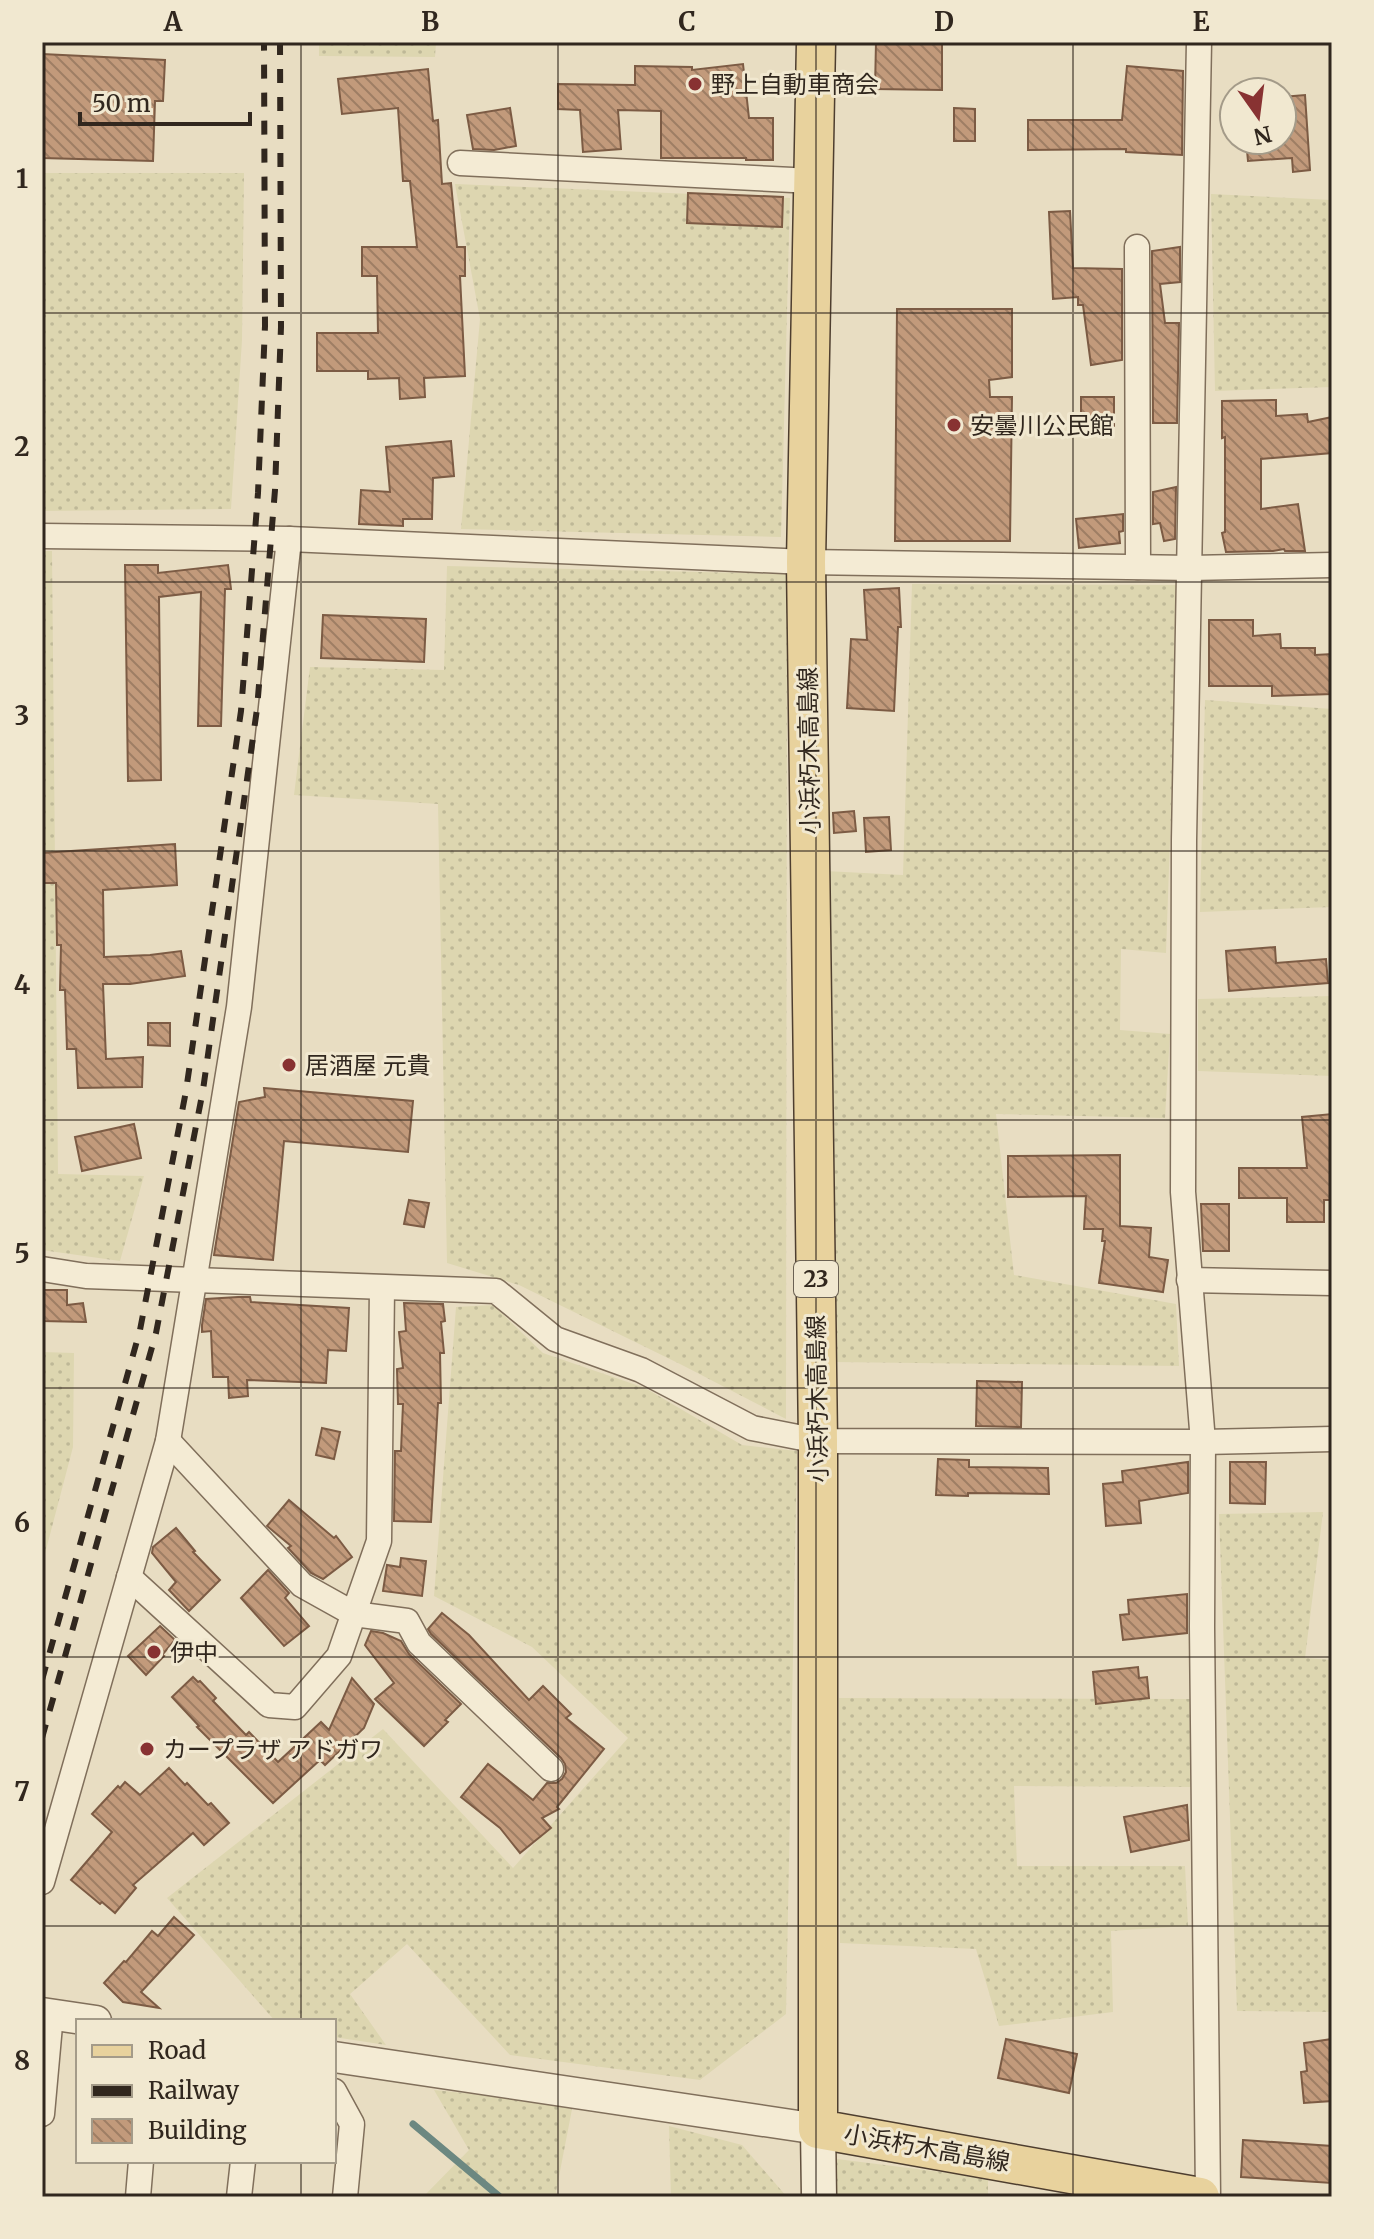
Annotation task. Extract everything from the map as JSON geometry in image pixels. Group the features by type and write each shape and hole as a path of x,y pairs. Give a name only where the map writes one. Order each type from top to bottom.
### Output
{"main road":[{"name":"小浜朽木高島線","path":"816,42 806,562 818,1441 818,2129 1200,2197"},
{"path":"818,2129 819,2197"}],"street":[{"path":"1199,42 1184,840 1183,1192 1203,1442 1208,2197"},
{"path":"460,163 813,181"},
{"path":"1137,247 1138,567"},
{"path":"42,536 289,539 806,562 1191,568 1332,565"},
{"path":"42,1882 168,1441 239,1007 289,539"},
{"path":"42,1269 86,1276 496,1291 555,1339 641,1370 752,1428 818,1441 1203,1442 1332,1439"},
{"path":"1189,1280 1332,1283"},
{"path":"129,1577 269,1705 295,1707 339,1656 379,1541 382,1288"},
{"path":"168,1441 302,1585 354,1614 407,1621 419,1643 551,1769"},
{"path":"42,2114 47,2014 82,2019"},
{"path":"336,2057 818,2129"},
{"path":"336,2095 352,2124 345,2197"},
{"path":"138,2197 141,2163"},
{"path":"239,2197 243,2163"}],"shaded area":[{"path":"319,42 436,42 435,57 319,56"},
{"path":"42,173 244,173 242,340 231,509 42,511"},
{"path":"455,184 790,198 781,537 461,529 480,319"},
{"path":"1211,194 1332,200 1332,387 1215,391"},
{"path":"42,551 52,551 58,1174 144,1176 120,1261 42,1250"},
{"path":"447,566 787,574 786,1419 519,1285 447,1263 438,804 294,795 310,667 444,670"},
{"path":"912,584 1179,585 1166,953 1121,949 1120,1030 1170,1034 1165,1118 996,1114 1014,1275 1176,1304 1179,1366 833,1362 825,871 903,875"},
{"path":"1205,700 1332,709 1332,907 1200,912"},
{"path":"1332,996 1332,1076 1198,1071 1198,999"},
{"path":"493,1305 543,1353 645,1388 742,1445 797,1451 786,2014 700,2080 510,2055 407,1944 350,1994 386,2045 336,2037 336,2019 273,2019 167,1898 383,1729 513,1868 628,1738 532,1647 434,1596 456,1307"},
{"path":"42,1352 74,1353 73,1447 42,1565"},
{"path":"1323,1512 1305,1658 1332,1660 1332,2012 1237,2011 1219,1514"},
{"path":"839,1698 1192,1699 1194,1787 1014,1786 1017,1866 1185,1866 1188,1926 1111,1931 1113,2012 999,2026 976,1949 840,1943"},
{"path":"434,2090 573,2104 556,2192 561,2197 423,2197 469,2150"},
{"path":"669,2126 742,2145 787,2197 671,2197"},
{"path":"837,2159 988,2178 988,2197 837,2197"}],"building":[{"path":"876,42 942,42 942,90 875,89"},
{"path":"42,54 165,60 163,101 155,101 153,161 42,158"},
{"path":"743,64 749,118 773,118 773,160 661,158 661,111 618,110 621,149 583,152 580,110 558,109 558,84 635,85 635,66 692,67 692,70"},
{"path":"1127,66 1183,71 1182,155 1126,152 1126,149 1028,150 1028,120 1122,120"},
{"path":"428,69 433,121 438,120 442,184 451,183 457,247 465,247 465,276 460,276 465,376 424,378 425,397 400,399 399,378 368,379 368,371 317,371 317,333 378,333 377,276 362,276 362,247 417,247 410,181 403,181 398,108 342,114 338,79"},
{"path":"1305,95 1310,170 1293,172 1292,158 1248,161 1248,156 1298,156 1298,96"},
{"path":"510,108 516,146 494,150 473,149 467,115"},
{"path":"954,108 975,109 975,141 954,141"},
{"path":"688,193 783,197 782,227 687,223"},
{"path":"1070,211 1073,268 1122,269 1122,360 1091,365 1083,305 1078,305 1078,297 1053,299 1049,212"},
{"path":"1180,247 1180,282 1160,284 1165,323 1179,323 1177,423 1153,423 1152,251"},
{"name":"安曇川公民館","path":"897,309 1012,309 1012,377 989,380 990,397 1012,397 1010,541 895,541"},
{"path":"1081,397 1114,397 1114,426 1081,426"},
{"path":"1276,400 1276,416 1307,414 1308,422 1332,417 1332,453 1261,459 1261,509 1298,504 1305,551 1226,552 1222,533 1225,532 1225,437 1222,438 1222,401"},
{"path":"451,441 454,476 433,478 432,519 403,519 403,526 359,524 361,490 390,492 386,447"},
{"path":"1176,487 1175,539 1164,541 1160,523 1153,524 1153,492"},
{"path":"1123,514 1120,543 1079,548 1076,519"},
{"path":"125,565 158,565 158,573 228,565 231,589 225,589 221,726 198,726 201,592 159,597 161,780 128,781"},
{"path":"899,588 901,627 898,627 894,711 847,708 851,639 867,640 864,590"},
{"path":"323,615 426,619 424,662 321,658"},
{"path":"1209,620 1253,620 1253,636 1280,634 1281,648 1315,648 1315,655 1332,654 1332,694 1272,696 1272,686 1209,686"},
{"path":"854,811 856,831 834,833 833,813"},
{"path":"889,817 891,850 866,852 864,818"},
{"path":"175,844 177,885 103,890 104,957 181,951 185,976 130,984 103,984 106,1059 143,1057 142,1087 78,1088 76,1049 67,1049 65,990 60,990 61,945 57,945 56,883 42,883 42,853"},
{"path":"1275,947 1276,963 1326,959 1328,983 1229,991 1226,951"},
{"path":"148,1023 170,1023 170,1046 148,1045"},
{"path":"264,1088 413,1101 408,1152 284,1141 273,1260 214,1255 239,1102 265,1097"},
{"path":"1332,1114 1332,1200 1324,1200 1324,1222 1287,1222 1287,1198 1239,1198 1239,1168 1307,1168 1302,1117"},
{"path":"134,1124 141,1158 82,1171 75,1137"},
{"path":"1120,1155 1120,1226 1151,1228 1149,1257 1168,1260 1163,1292 1099,1283 1105,1241 1102,1241 1103,1229 1084,1229 1086,1196 1008,1197 1008,1156"},
{"path":"409,1200 429,1203 424,1227 404,1224"},
{"path":"1201,1204 1229,1204 1229,1251 1203,1251"},
{"path":"42,1290 67,1290 67,1305 83,1303 86,1322 42,1321"},
{"path":"250,1297 251,1302 349,1308 346,1351 328,1350 326,1383 247,1380 248,1396 229,1398 228,1377 213,1377 211,1331 202,1332 206,1299"},
{"path":"404,1303 443,1304 444,1353 440,1353 441,1403 438,1403 431,1522 394,1521 395,1451 401,1451 403,1404 398,1404 397,1369 403,1368 399,1332 406,1331"},
{"path":"977,1381 1022,1382 1021,1427 976,1426"},
{"path":"322,1428 340,1432 334,1459 316,1455"},
{"path":"938,1459 969,1460 969,1467 1048,1468 1049,1494 936,1495"},
{"path":"1188,1462 1188,1493 1139,1501 1141,1523 1106,1526 1103,1484 1123,1482 1122,1471"},
{"path":"1230,1462 1266,1462 1265,1504 1230,1503"},
{"path":"289,1500 334,1538 336,1536 352,1557 323,1579 311,1573 288,1548 291,1546 267,1526"},
{"path":"176,1528 193,1552 220,1580 189,1611 169,1590 176,1582 152,1553 153,1547"},
{"path":"401,1558 426,1561 422,1596 383,1591 387,1565 400,1567"},
{"path":"268,1570 289,1593 285,1598 309,1626 284,1646 241,1598"},
{"path":"1187,1594 1187,1633 1123,1640 1120,1615 1129,1614 1128,1600"},
{"path":"442,1613 469,1635 529,1700 543,1686 571,1714 566,1718 604,1749 557,1807 559,1809 542,1818 551,1828 520,1853 500,1828 461,1797 488,1764 533,1800 547,1783 562,1779 566,1772 565,1764 431,1634 428,1629"},
{"path":"160,1626 175,1640 146,1675 128,1656"},
{"path":"371,1631 401,1641 409,1654 461,1704 424,1746 375,1699 394,1683 365,1645"},
{"path":"1138,1667 1139,1678 1147,1677 1149,1698 1096,1704 1093,1672"},
{"path":"193,1677 216,1698 213,1701 246,1735 249,1732 278,1762 321,1722 329,1730 352,1678 374,1704 364,1728 325,1765 320,1760 273,1803 197,1727 172,1697"},
{"path":"169,1768 208,1805 211,1803 229,1823 204,1845 193,1833 133,1885 136,1888 115,1913 71,1880 112,1832 92,1814 118,1786 120,1788 125,1782 140,1795"},
{"path":"1187,1805 1189,1840 1131,1852 1124,1817"},
{"path":"174,1917 194,1935 141,1992 159,2008 123,2002 104,1983 152,1931 158,1936"},
{"path":"1006,2039 1077,2054 1069,2093 998,2078"},
{"path":"1332,2039 1332,2101 1304,2103 1301,2072 1307,2071 1304,2043"},
{"path":"1243,2140 1332,2146 1332,2183 1241,2177"}],"waterway":[{"path":"413,2124 500,2197"}],"railway":[{"path":"42,1680 140,1330 186,1091 241,711 258,493 265,326 264,42"},
{"path":"42,1738 156,1333 203,1090 257,709 275,490 281,327 280,42"}],"place":[{"name":"野上自動車商会","path":"695,84"},
{"name":"安曇川公民館","path":"954,425"},
{"name":"居酒屋 元貴","path":"289,1065"},
{"name":"伊中","path":"154,1652"},
{"name":"カープラザ アドガワ","path":"147,1749"}]}
